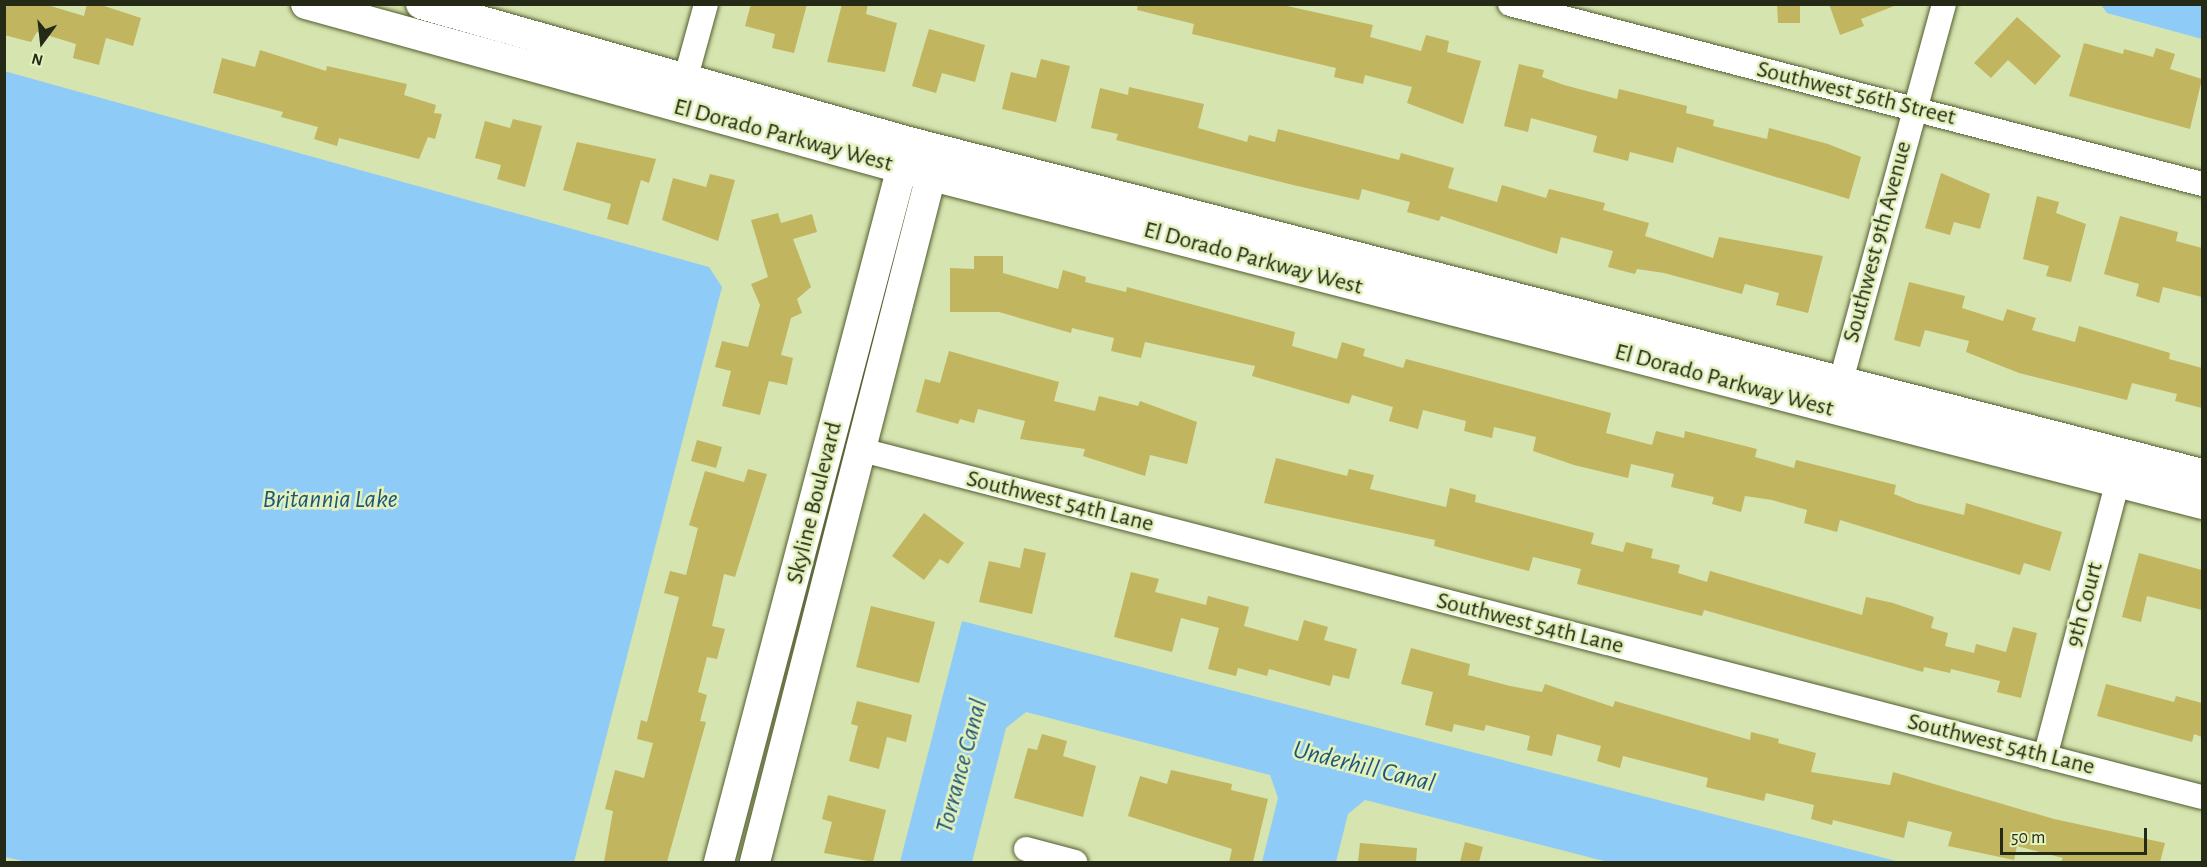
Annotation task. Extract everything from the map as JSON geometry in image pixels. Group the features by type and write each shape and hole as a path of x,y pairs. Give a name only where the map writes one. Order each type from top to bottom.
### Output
{"street":[{"name":"El Dorado Parkway West","path":"306,4 678,107 920,159 1836,396 2118,483 2202,504"},
{"name":"El Dorado Parkway West","path":"421,4 685,79 920,159"},
{"path":"678,107 706,4"},
{"name":"Southwest 56th Street","path":"1510,4 2202,184"},
{"name":"Southwest 9th Avenue","path":"1836,396 1944,4"},
{"name":"Skyline Boulevard","path":"719,862 844,446 920,159"},
{"name":"El Dorado Parkway West","path":"1836,396 2124,454 2202,474"},
{"name":"Skyline Boulevard","path":"755,862 844,446"},
{"name":"Southwest 54th Lane","path":"844,446 2202,797"},
{"name":"9th Court","path":"2045,757 2124,454"},
{"path":"1026,849 1075,862"}],"water":[{"path":"2101,5 2202,5 2202,39 2107,13"},
{"name":"Britannia Lake","path":"4,71 709,267 722,287 574,862 27,862 5,857"},
{"path":"962,621 1900,862 1608,862 1365,800 1348,814 1336,862 1262,862 1278,798 1270,775 1026,712 1006,728 972,862 900,862"}],"building":[{"path":"4,4 44,4 84,16 87,4 98,4 141,18 133,46 106,38 99,65 73,58 76,44 37,32 31,42 4,35"},
{"path":"751,4 807,4 794,53 772,48 775,34 745,26"},
{"path":"842,4 868,4 866,14 897,23 885,72 827,62"},
{"path":"1138,4 1278,4 1373,25 1370,37 1421,51 1426,35 1449,41 1447,52 1481,61 1463,124 1407,103 1412,87 1365,75 1363,84 1334,77 1336,68 1192,34 1194,24 1137,10"},
{"path":"1777,4 1800,4 1800,23 1778,23"},
{"path":"1829,4 1894,4 1894,6 1861,19 1864,26 1840,35"},
{"path":"2017,17 2061,56 2035,85 2008,60 1991,78 1974,63"},
{"path":"929,29 985,45 975,82 942,73 936,93 912,86"},
{"path":"2084,43 2123,54 2124,49 2153,57 2156,48 2175,54 2170,69 2202,79 2190,129 2069,96"},
{"path":"260,50 326,71 327,66 407,84 404,95 436,105 434,113 442,114 435,139 428,137 419,159 339,138 337,146 314,139 318,127 281,117 283,112 213,93 222,58 255,67"},
{"path":"1041,59 1070,66 1056,122 1002,109 1011,72 1036,78"},
{"path":"1519,64 1544,70 1542,77 1564,85 1617,99 1619,89 1687,106 1686,113 1714,120 1713,126 1767,139 1769,128 1828,144 1861,157 1849,199 1677,147 1673,163 1630,152 1628,161 1593,152 1597,136 1531,118 1528,132 1504,126"},
{"path":"1129,87 1204,104 1198,128 1247,142 1249,135 1275,142 1278,129 1399,160 1401,153 1454,168 1448,188 1497,202 1502,185 1546,198 1549,189 1605,203 1603,210 1649,223 1645,236 1713,258 1719,237 1823,256 1808,313 1776,305 1779,293 1745,284 1742,294 1664,273 1637,269 1635,274 1608,267 1613,251 1561,237 1557,254 1441,216 1439,221 1407,212 1410,202 1362,189 1359,200 1116,140 1118,134 1091,128 1100,88 1128,95"},
{"path":"513,119 542,126 525,187 497,179 501,165 475,158 485,121 510,128"},
{"path":"577,142 656,159 649,183 641,180 628,225 607,219 611,204 563,190"},
{"path":"1941,173 1990,194 1980,229 1954,222 1950,235 1925,228"},
{"path":"710,174 735,180 718,241 662,220 673,178 706,187"},
{"path":"2037,196 2059,202 2056,213 2086,224 2071,282 2046,276 2049,266 2023,259"},
{"path":"778,213 781,223 812,214 817,232 793,239 811,287 797,299 802,313 791,318 781,355 793,358 787,385 769,381 760,415 722,406 731,371 715,367 722,341 748,347 760,305 751,284 768,277 751,220"},
{"path":"2120,216 2178,232 2176,241 2202,248 2202,297 2163,287 2159,303 2136,296 2139,284 2104,274"},
{"path":"974,256 1003,256 1003,273 1058,289 1063,270 1086,277 1085,282 1126,292 1127,287 1295,332 1292,346 1337,359 1342,342 1365,349 1363,356 1403,368 1406,359 1611,413 1606,433 1652,445 1656,431 1684,438 1685,431 1757,449 1755,457 1794,468 1796,460 1896,485 1894,494 1916,503 1964,515 1966,503 2062,532 2050,571 2024,563 2020,575 1840,520 1837,532 1804,523 1807,510 1772,500 1745,496 1741,512 1712,504 1714,497 1671,487 1674,474 1631,464 1628,478 1574,465 1533,451 1536,437 1494,427 1492,438 1464,431 1466,421 1423,410 1418,429 1389,421 1393,407 1352,395 1349,404 1252,376 1255,366 1145,342 1141,358 1111,351 1114,338 1072,328 1071,333 999,312 950,312 950,268 974,269"},
{"path":"1909,282 1965,296 1962,308 2003,321 2007,309 2036,318 2032,330 2075,342 2079,326 2170,353 2169,359 2202,368 2202,408 2175,401 2177,394 2132,383 2127,400 2019,373 1966,352 1969,341 1925,330 1920,347 1894,340"},
{"path":"949,351 1059,382 1054,401 1095,411 1099,396 1138,406 1140,401 1197,422 1187,464 1150,455 1145,476 1083,456 1085,449 1020,439 1025,421 978,409 974,423 960,419 958,424 916,412 925,379 940,383"},
{"path":"697,440 722,447 716,468 691,461"},
{"path":"1276,458 1347,476 1349,469 1374,475 1370,489 1446,507 1450,488 1476,495 1475,502 1594,533 1591,544 1623,552 1626,542 1653,549 1651,558 1680,565 1678,573 1707,582 1710,571 1862,615 1866,597 1893,603 1934,617 1931,628 1948,633 1945,646 1974,653 1976,644 2006,652 2013,627 2037,633 2021,698 1997,692 2000,681 1951,669 1950,673 1924,667 1923,672 1704,610 1702,616 1577,584 1581,569 1533,557 1529,571 1434,546 1435,540 1264,503"},
{"path":"748,469 767,474 735,577 724,574 712,626 725,629 717,659 707,657 698,692 707,695 700,721 706,722 667,862 604,862 613,811 605,809 615,770 644,778 653,743 637,739 641,720 647,722 679,597 664,593 670,571 686,575 698,528 689,525 705,471 744,482"},
{"path":"924,513 964,543 948,564 940,559 924,580 892,556"},
{"path":"1024,548 1046,553 1032,614 979,602 989,561 1020,568"},
{"path":"2139,553 2202,570 2202,610 2147,596 2141,622 2122,617"},
{"path":"1131,572 1159,579 1155,592 1206,605 1208,596 1249,607 1244,626 1298,641 1304,620 1328,627 1324,640 1357,649 1349,679 1333,675 1330,686 1269,669 1267,676 1238,668 1236,676 1208,669 1219,628 1181,618 1172,652 1114,637"},
{"path":"871,606 935,622 919,683 856,667"},
{"path":"1411,648 1470,664 1468,675 1510,686 1542,692 1545,684 1613,707 1615,701 1750,740 1751,732 1779,739 1778,743 1816,753 1811,772 1890,785 1893,772 2054,819 2165,843 2160,862 2061,862 2063,858 2017,846 2014,860 1948,846 1952,832 1908,821 1904,838 1833,820 1832,825 1811,819 1814,805 1766,793 1764,801 1706,787 1708,778 1623,756 1620,768 1597,761 1601,746 1557,734 1552,756 1527,750 1530,736 1486,725 1484,731 1454,724 1452,732 1425,725 1433,692 1401,684"},
{"path":"2106,684 2174,702 2176,696 2202,703 2202,737 2194,734 2192,742 2097,716"},
{"path":"857,701 912,715 906,742 887,737 879,769 849,761 858,726 851,724"},
{"path":"1042,734 1067,741 1063,756 1096,766 1083,817 1014,798 1028,748 1037,750"},
{"path":"1171,770 1232,784 1231,790 1268,799 1253,862 1229,862 1232,849 1128,816 1140,776 1167,784"},
{"path":"828,795 886,810 873,862 824,853 832,822 822,819"},
{"path":"1465,842 1483,847 1479,862 1460,862"},
{"path":"1360,843 1417,848 1416,862 1358,862"}],"water label":[{"name":"Torrance Canal","path":"962,766"},
{"name":"Underhill Canal","path":"1364,767"}]}
